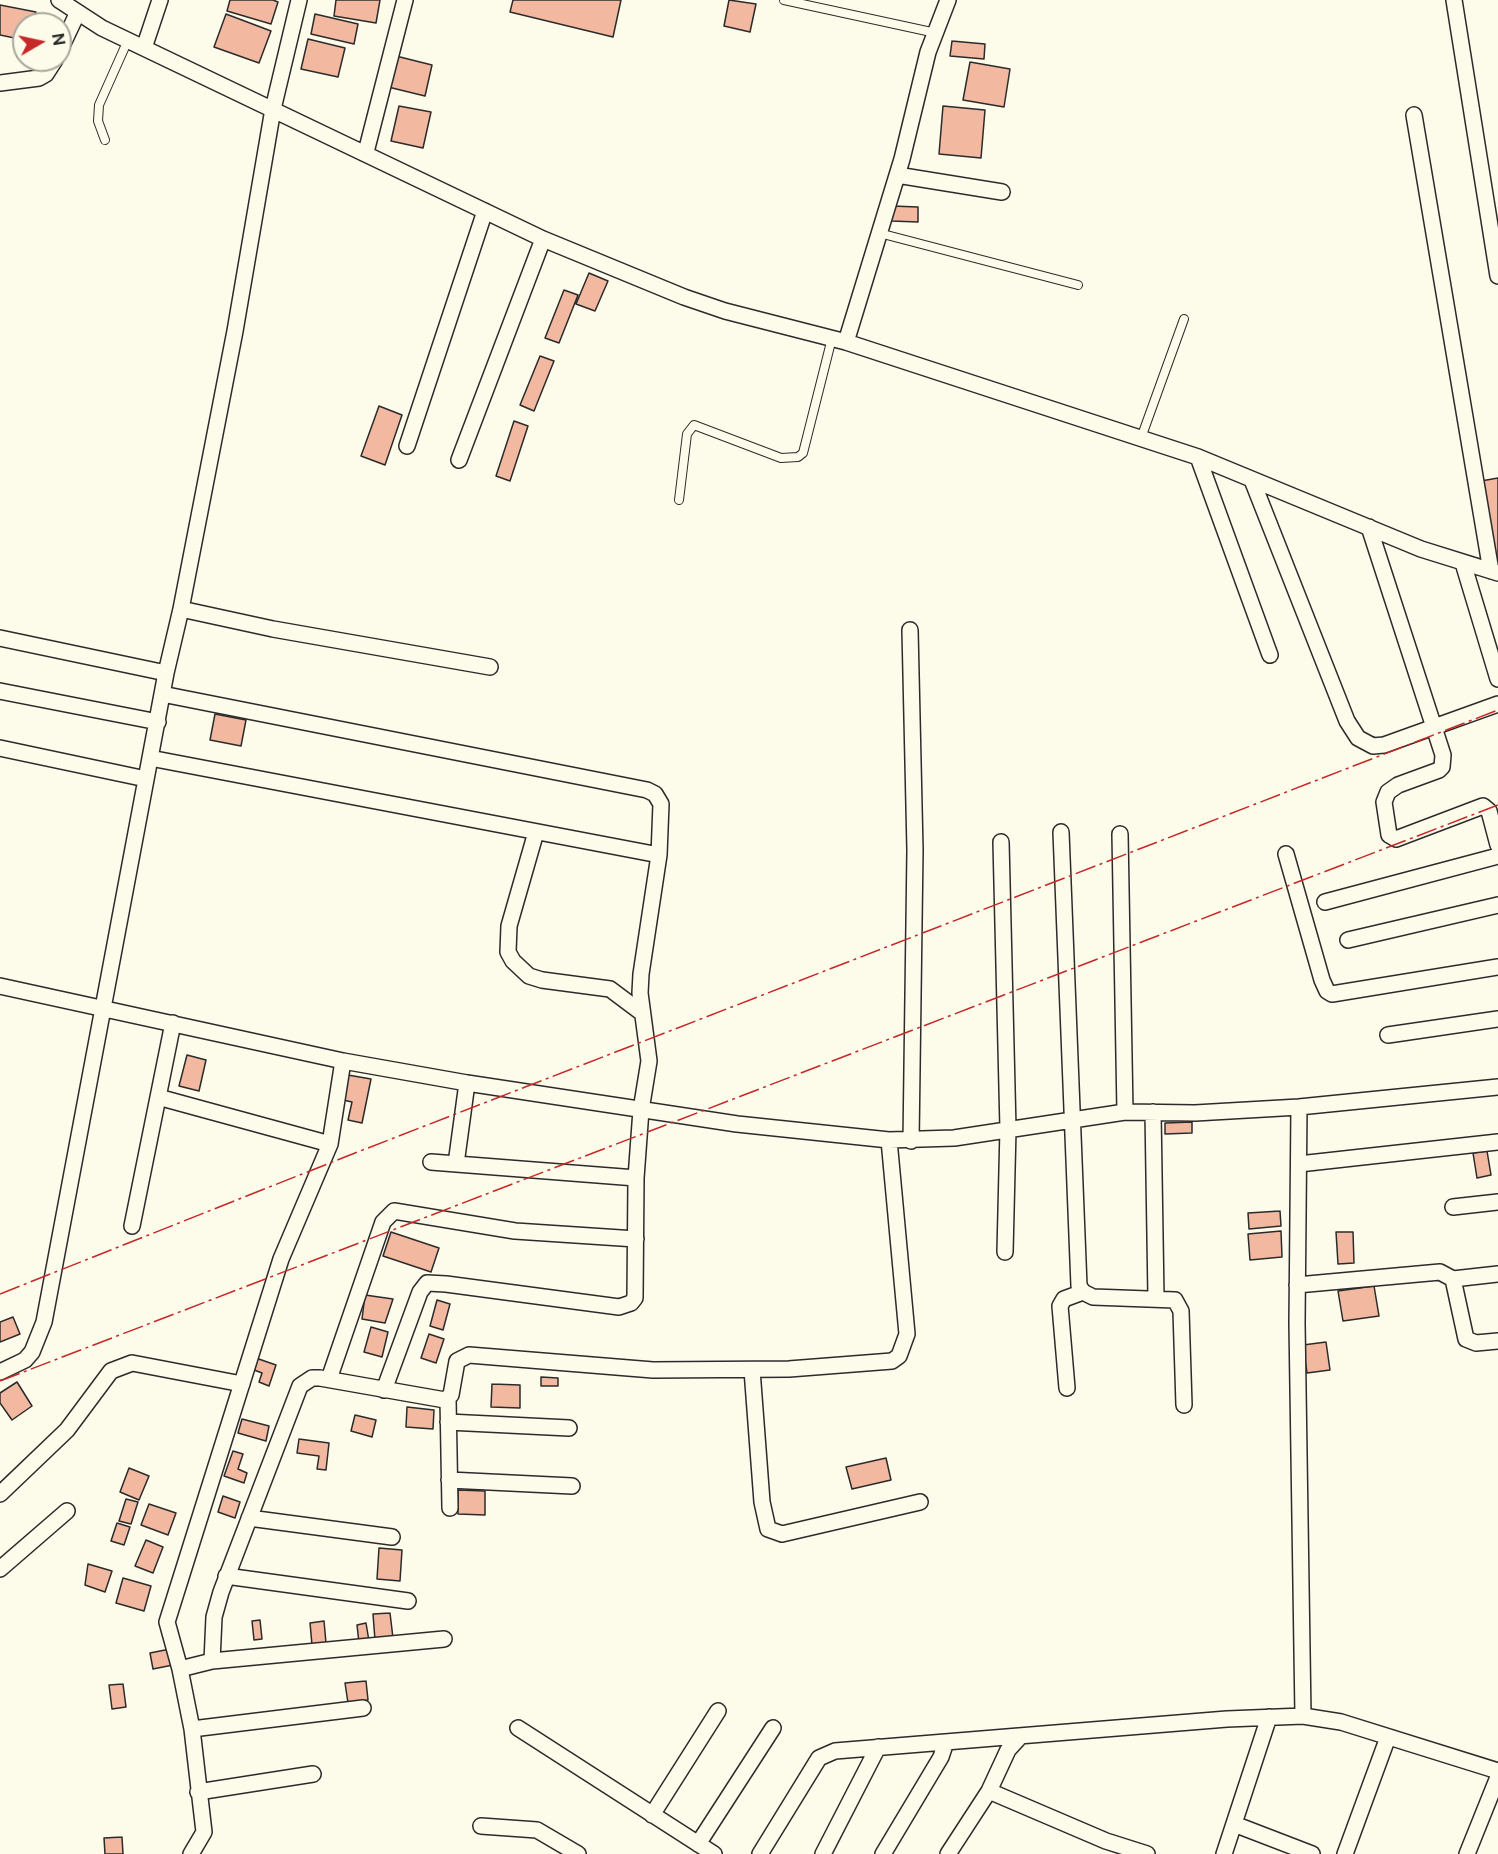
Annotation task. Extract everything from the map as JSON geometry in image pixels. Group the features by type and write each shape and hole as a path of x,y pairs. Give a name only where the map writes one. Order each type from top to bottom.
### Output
{"street":[{"path":"59,0 77,14 144,48 366,152 543,239 725,311 839,340 1198,457 1369,527 1463,563 1495,572 1414,115"},
{"path":"144,48 160,0"},
{"path":"0,1372 25,1360 32,1352 45,1322 162,694 181,609 235,331 273,109 299,0"},
{"path":"366,152 405,0"},
{"path":"839,340 879,233 897,175 924,69 948,0"},
{"path":"1454,0 1498,276"},
{"path":"72,25 77,14"},
{"path":"0,83 39,78 47,72"},
{"path":"897,175 1002,192"},
{"path":"406,446 485,211"},
{"path":"459,459 543,239"},
{"path":"1198,457 1270,655"},
{"path":"1252,480 1352,730 1358,738 1373,746 1384,745 1498,704"},
{"path":"1369,527 1443,755 1442,767 1398,785 1388,792 1384,802 1389,835 1396,839 1483,806 1489,811 1498,845"},
{"path":"1463,563 1498,679"},
{"path":"181,609 273,629 490,667"},
{"path":"910,630 915,850 911,1141"},
{"path":"0,638 166,674"},
{"path":"0,691 158,722"},
{"path":"162,694 647,790 656,794 661,804 659,855 641,974 642,1012 649,1061 641,1110 636,1178 637,1291 635,1299 625,1306 427,1283 420,1292 384,1390"},
{"path":"0,748 146,779"},
{"path":"150,758 659,855"},
{"path":"536,832 509,926 508,952 513,961 529,976 542,980 610,989 642,1012"},
{"path":"1061,832 1078,1276 1083,1293"},
{"path":"1120,834 1125,1112"},
{"path":"1000,842 1008,1129 1005,1252"},
{"path":"1286,854 1327,992 1341,994 1498,967"},
{"path":"1325,902 1498,856"},
{"path":"1348,939 1498,905"},
{"path":"0,986 343,1061 467,1083 769,1128 889,1140 954,1138 1071,1118 1125,1112 1299,1107 1498,1087"},
{"path":"1388,1035 1498,1019"},
{"path":"132,1226 173,1023"},
{"path":"191,1854 204,1832 192,1729 180,1669 167,1622 281,1258 330,1144 343,1061"},
{"path":"456,1164 467,1083"},
{"path":"158,1097 330,1144"},
{"path":"1299,1107 1297,1285 1303,1716"},
{"path":"1153,1112 1156,1298"},
{"path":"450,1508 448,1399 458,1361 469,1355 653,1370 752,1370 883,1364 899,1356 907,1334 889,1140"},
{"path":"1299,1164 1498,1142"},
{"path":"431,1162 636,1178"},
{"path":"1453,1207 1498,1202"},
{"path":"329,1379 383,1222 394,1211 515,1231 636,1239"},
{"path":"1297,1285 1432,1272 1448,1275 1453,1279 1466,1339 1476,1343 1498,1341"},
{"path":"1453,1279 1498,1274"},
{"path":"1067,1388 1060,1306 1064,1299 1083,1293 1093,1296 1175,1300 1181,1311 1184,1405"},
{"path":"0,1494 67,1430 111,1371 132,1363 242,1384"},
{"path":"752,1370 762,1502 768,1529 782,1534 920,1502"},
{"path":"212,1661 214,1617 226,1576 300,1386 312,1378 329,1379 435,1400 448,1399"},
{"path":"448,1422 569,1428"},
{"path":"449,1480 572,1486"},
{"path":"0,1569 67,1511"},
{"path":"249,1518 392,1537"},
{"path":"226,1576 408,1601"},
{"path":"180,1669 212,1661 444,1638"},
{"path":"192,1729 363,1708"},
{"path":"652,1815 718,1711"},
{"path":"760,1854 819,1758 835,1751 1303,1716 1341,1722 1498,1771"},
{"path":"1224,1854 1269,1717"},
{"path":"518,1728 714,1854"},
{"path":"698,1844 773,1728"},
{"path":"948,1854 989,1791 1008,1750 1020,1737"},
{"path":"1345,1854 1388,1737"},
{"path":"883,1854 941,1757 946,1742"},
{"path":"823,1854 878,1748"},
{"path":"198,1792 313,1774"},
{"path":"1467,1854 1498,1777"},
{"path":"989,1791 1106,1841 1147,1854"},
{"path":"1234,1824 1312,1854"},
{"path":"481,1826 537,1830 578,1854"}],"lane":[{"path":"784,0 936,33"},
{"path":"105,140 98,121 99,105 128,40"},
{"path":"879,233 1078,285"},
{"path":"1141,438 1184,319"},
{"path":"679,500 687,434 694,425 781,458 798,457 802,453 839,340"}],"building":[{"path":"230,0 278,2 271,24 227,11"},
{"path":"336,0 380,0 376,23 334,16"},
{"path":"513,0 621,0 613,37 510,12"},
{"path":"729,0 756,4 750,32 724,26"},
{"path":"0,5 36,12 12,12 12,38 0,35"},
{"path":"226,14 271,31 259,63 214,47"},
{"path":"315,14 358,24 354,44 311,34"},
{"path":"308,39 345,48 338,77 301,69"},
{"path":"952,41 985,44 984,59 950,56"},
{"path":"392,55 432,65 425,96 384,86"},
{"path":"970,62 1010,69 1004,107 963,100"},
{"path":"399,106 431,112 423,148 391,141"},
{"path":"943,106 985,110 981,158 939,154"},
{"path":"892,206 918,207 918,222 891,221"},
{"path":"589,273 608,281 595,311 576,304"},
{"path":"564,290 578,295 559,343 545,338"},
{"path":"540,356 554,361 534,411 520,405"},
{"path":"379,406 402,415 385,465 361,456"},
{"path":"514,421 528,426 510,481 496,476"},
{"path":"1498,478 1498,569 1481,481"},
{"path":"215,714 246,720 241,746 210,740"},
{"path":"187,1055 206,1060 199,1091 179,1086"},
{"path":"348,1075 371,1079 362,1123 348,1120 352,1102 343,1100"},
{"path":"1192,1122 1192,1133 1165,1134 1165,1123"},
{"path":"1487,1151 1491,1175 1477,1178 1473,1153"},
{"path":"1280,1211 1281,1226 1249,1229 1248,1213"},
{"path":"1281,1231 1282,1257 1250,1260 1248,1234"},
{"path":"391,1232 439,1248 431,1272 383,1256"},
{"path":"1336,1232 1353,1232 1354,1263 1338,1264"},
{"path":"1374,1286 1379,1316 1343,1321 1338,1291"},
{"path":"365,1295 393,1299 385,1323 362,1319"},
{"path":"437,1300 450,1304 443,1330 430,1326"},
{"path":"13,1317 20,1334 0,1342 0,1322"},
{"path":"371,1327 388,1332 382,1357 364,1352"},
{"path":"429,1334 444,1339 436,1363 421,1358"},
{"path":"1326,1342 1330,1370 1307,1373 1303,1345"},
{"path":"253,1357 276,1365 269,1386 259,1382 262,1373 249,1368"},
{"path":"541,1377 558,1378 558,1386 541,1386"},
{"path":"17,1382 32,1406 12,1420 0,1403 0,1393"},
{"path":"492,1384 520,1385 520,1408 491,1407"},
{"path":"407,1407 434,1410 433,1429 406,1427"},
{"path":"355,1415 376,1420 372,1437 351,1431"},
{"path":"242,1419 269,1426 266,1441 238,1433"},
{"path":"299,1439 329,1443 326,1470 317,1469 319,1456 297,1453"},
{"path":"233,1451 243,1454 238,1469 247,1473 244,1483 224,1476"},
{"path":"886,1458 891,1480 852,1489 846,1467"},
{"path":"129,1468 149,1476 139,1500 120,1492"},
{"path":"458,1490 485,1491 485,1515 458,1514"},
{"path":"223,1496 240,1502 235,1518 218,1512"},
{"path":"126,1499 138,1502 131,1524 119,1521"},
{"path":"149,1504 176,1513 168,1535 141,1525"},
{"path":"117,1523 130,1527 124,1545 111,1541"},
{"path":"146,1540 163,1547 153,1573 135,1566"},
{"path":"379,1548 402,1550 400,1581 377,1579"},
{"path":"88,1564 112,1571 105,1592 85,1585"},
{"path":"123,1578 151,1586 144,1611 116,1603"},
{"path":"390,1613 393,1638 375,1640 373,1614"},
{"path":"260,1620 262,1639 254,1640 252,1621"},
{"path":"324,1621 326,1643 312,1645 310,1623"},
{"path":"366,1623 369,1641 359,1643 357,1625"},
{"path":"170,1649 173,1665 153,1669 150,1653"},
{"path":"366,1681 368,1700 348,1703 345,1683"},
{"path":"123,1684 126,1707 112,1709 109,1685"},
{"path":"122,1837 123,1854 105,1854 104,1838"}],"power":[{"path":"0,1294 355,1153 1498,710"},
{"path":"0,1381 1498,805"}]}
